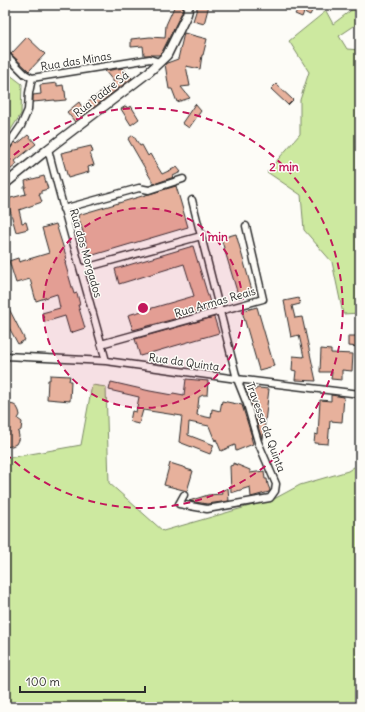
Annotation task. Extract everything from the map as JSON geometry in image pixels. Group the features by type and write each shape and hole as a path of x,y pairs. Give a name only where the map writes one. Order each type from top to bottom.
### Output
{"street":[{"name":"Rua Padre Sá","path":"5,184 149,72 167,55 187,14 189,5"},
{"name":"Rua das Minas","path":"5,54 25,74 32,78 150,59 159,62"},
{"path":"5,149 21,126 28,110 32,78"},
{"name":"Rua dos Morgados","path":"48,150 106,361"},
{"path":"63,209 139,188 149,190 183,179"},
{"path":"192,200 237,379"},
{"name":"Rua Armas Reais","path":"101,344 263,299 246,226"},
{"path":"81,270 201,236"},
{"name":"Rua da Quinta","path":"5,356 106,361 360,394"},
{"name":"Travessa da Quinta","path":"184,495 179,504 207,509 270,498 275,491 276,484 258,442 247,404 237,379"}],"green space":[{"path":"360,5 360,22 339,36 347,49 360,50 360,313 343,314 332,262 304,230 301,195 267,172 300,134 300,100 309,72 289,41 326,11 333,24"},
{"path":"5,71 22,84 21,114 5,139"},
{"path":"92,385 106,387 109,483 163,531 274,499 300,485 348,471 360,463 360,707 5,707 5,466 8,458 81,445"}],"building":[{"path":"175,5 183,7 182,12 162,52 159,55 144,55 143,46 131,47 131,39 150,37 165,38 166,25"},
{"path":"198,5 209,5 204,24 193,21"},
{"path":"290,5 315,5 310,15 304,12 302,17 295,14 298,9"},
{"path":"184,33 207,39 202,55 200,69 186,66 190,86 181,87 190,98 177,102 172,89 169,89 165,64 178,59"},
{"path":"27,37 45,54 29,71 11,54"},
{"path":"123,68 132,78 75,122 67,112 79,102 82,107 114,82 105,71"},
{"path":"57,83 57,86 63,85 66,100 33,102 33,95 41,94 40,85"},
{"path":"276,84 293,100 288,105 271,89"},
{"path":"195,104 201,111 189,128 182,123"},
{"path":"126,106 127,108 131,106 139,119 131,125 121,109"},
{"path":"28,135 36,144 15,161 17,164 10,170 5,164 5,156 15,142 17,144"},
{"path":"133,135 140,146 142,145 148,156 150,154 162,174 177,167 181,172 173,176 174,177 154,184 128,139"},
{"path":"91,146 93,152 90,153 94,165 88,167 89,172 68,178 61,153"},
{"path":"44,176 48,189 41,191 41,194 39,194 42,202 19,210 22,223 26,222 28,229 16,232 7,199 26,194 24,187 26,187 25,181"},
{"path":"176,186 188,227 90,256 78,215"},
{"path":"56,224 67,259 65,260 65,263 74,294 77,293 80,305 78,305 85,328 70,333 65,316 45,322 42,313 60,308 57,294 36,301 30,279 16,283 9,261 18,258 19,262 49,253 42,228"},
{"path":"236,234 253,294 239,298 221,238"},
{"path":"193,246 212,309 133,330 128,315 194,296 184,264 119,284 115,269"},
{"path":"299,298 300,304 292,306 295,318 302,317 316,381 295,380 296,371 292,370 293,356 304,357 299,335 291,337 284,301"},
{"path":"5,301 25,340 18,344 7,324 5,325"},
{"path":"257,307 274,366 259,370 242,311"},
{"path":"214,317 219,333 140,356 135,339"},
{"path":"348,336 360,336 360,347 348,346"},
{"path":"321,349 331,350 331,353 353,354 352,371 342,370 342,380 331,379 332,372 320,372"},
{"path":"50,375 70,376 70,401 47,399 48,380 50,380"},
{"path":"186,379 208,381 207,395 199,397 197,415 211,418 212,409 220,411 222,401 242,405 253,444 236,451 235,445 221,451 209,426 189,422 188,435 214,445 210,454 179,442 182,416 143,410 139,424 134,423 130,421 132,411 136,412 139,397 109,390 111,382 172,395 173,393 184,395"},
{"path":"258,388 269,389 263,439 249,398 253,391"},
{"path":"331,395 344,397 342,422 330,421 328,444 314,443 315,434 318,435 320,400 331,401"},
{"path":"10,404 17,407 20,415 18,419 22,422 21,430 18,432 19,436 16,444 5,447 5,405"},
{"path":"170,463 193,471 187,491 164,485"},
{"path":"233,463 250,470 250,473 264,471 265,479 267,479 270,490 269,492 251,497 250,487 231,493 230,466 233,465"},
{"path":"228,488 229,501 207,504 189,501 208,495 222,494 221,491"}]}
